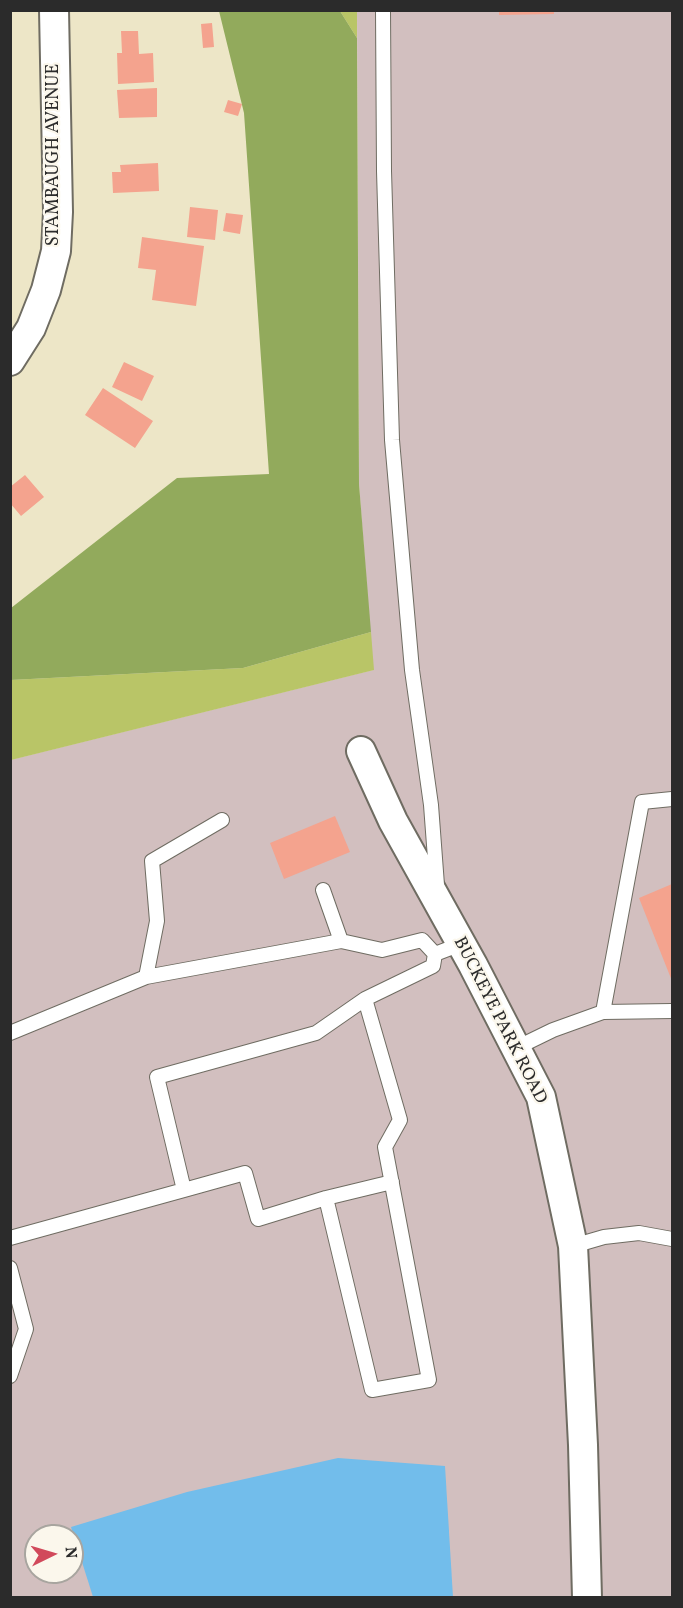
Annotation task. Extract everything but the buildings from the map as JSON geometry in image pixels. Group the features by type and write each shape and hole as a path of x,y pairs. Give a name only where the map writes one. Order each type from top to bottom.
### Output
{"street":[{"name":"STAMBAUGH AVENUE","path":"10,361 31,328 46,290 56,251 58,212 54,10"},
{"name":"BUCKEYE PARK ROAD","path":"361,751 393,821 438,902 448,949 516,1048 541,1097 573,1246 583,1445 587,1598"}],"lane":[{"path":"383,10 384,171 392,440 412,670 431,805 438,902"},
{"path":"603,1012 642,802 672,799"},
{"path":"146,977 157,921 152,861 222,820"},
{"path":"323,890 341,941"},
{"path":"10,1033 146,977 341,941 382,950 422,940 448,949 433,966 365,999 316,1033 157,1077 184,1190"},
{"path":"326,1198 372,1390 429,1380 386,1147 400,1120 365,999"},
{"path":"516,1048 553,1030 603,1012 672,1011"},
{"path":"10,1238 245,1173 258,1219 326,1198 392,1182"},
{"path":"573,1246 604,1237 639,1233 672,1239"},
{"path":"10,1268 26,1329 10,1376"}],"shaded area":[{"path":"357,11 672,11 672,1597 11,1597 10,760 373,670 359,484"}],"green space":[{"path":"219,11 340,11 357,38 359,484 371,632 243,668 11,680 11,608 177,478 269,474 244,113"},
{"path":"340,11 357,11 357,38"},
{"path":"371,632 374,670 11,760 11,680 243,668"}],"water":[{"path":"338,1458 445,1466 453,1597 93,1597 84,1568 84,1524 81,1524 187,1492"}]}
